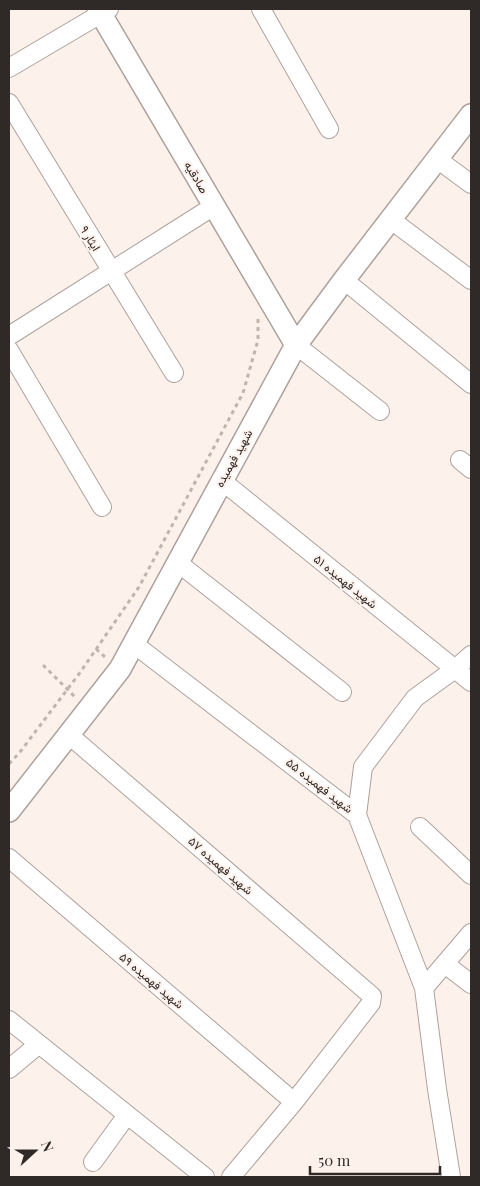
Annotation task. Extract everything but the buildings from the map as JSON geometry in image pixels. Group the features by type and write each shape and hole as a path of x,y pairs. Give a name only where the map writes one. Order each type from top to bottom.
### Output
{"street":[{"path":"261,9 329,129"},
{"path":"9,68 103,11"},
{"name":"صادقیه","path":"103,11 296,345"},
{"name":"ایثار ۹","path":"9,103 174,373"},
{"name":"شهید فهمیده","path":"9,810 120,669 296,345 471,114"},
{"path":"437,159 471,184"},
{"path":"9,336 214,206"},
{"path":"390,220 471,280"},
{"path":"344,280 471,384"},
{"path":"296,345 380,410"},
{"path":"9,350 102,507"},
{"name":"شهید فهمیده ۵۱","path":"221,480 471,682"},
{"path":"177,562 342,692"},
{"name":"شهید فهمیده ۵۵","path":"134,644 357,815 424,988 451,1177"},
{"path":"357,815 363,767 415,698 471,655"},
{"name":"شهید فهمیده ۵۷","path":"68,734 372,996 371,1003 294,1102"},
{"path":"420,827 471,875"},
{"name":"شهید فهمیده ۵۹","path":"9,858 294,1102"},
{"path":"424,988 471,933"},
{"path":"445,964 471,984"},
{"path":"9,1020 205,1177"},
{"path":"9,1069 39,1044"},
{"path":"231,1177 294,1102"},
{"path":"93,1162 127,1115"}],"path":[{"path":"9,764 67,690 139,586 243,393 258,340 258,314"},
{"path":"43,666 67,690 89,708"}]}
